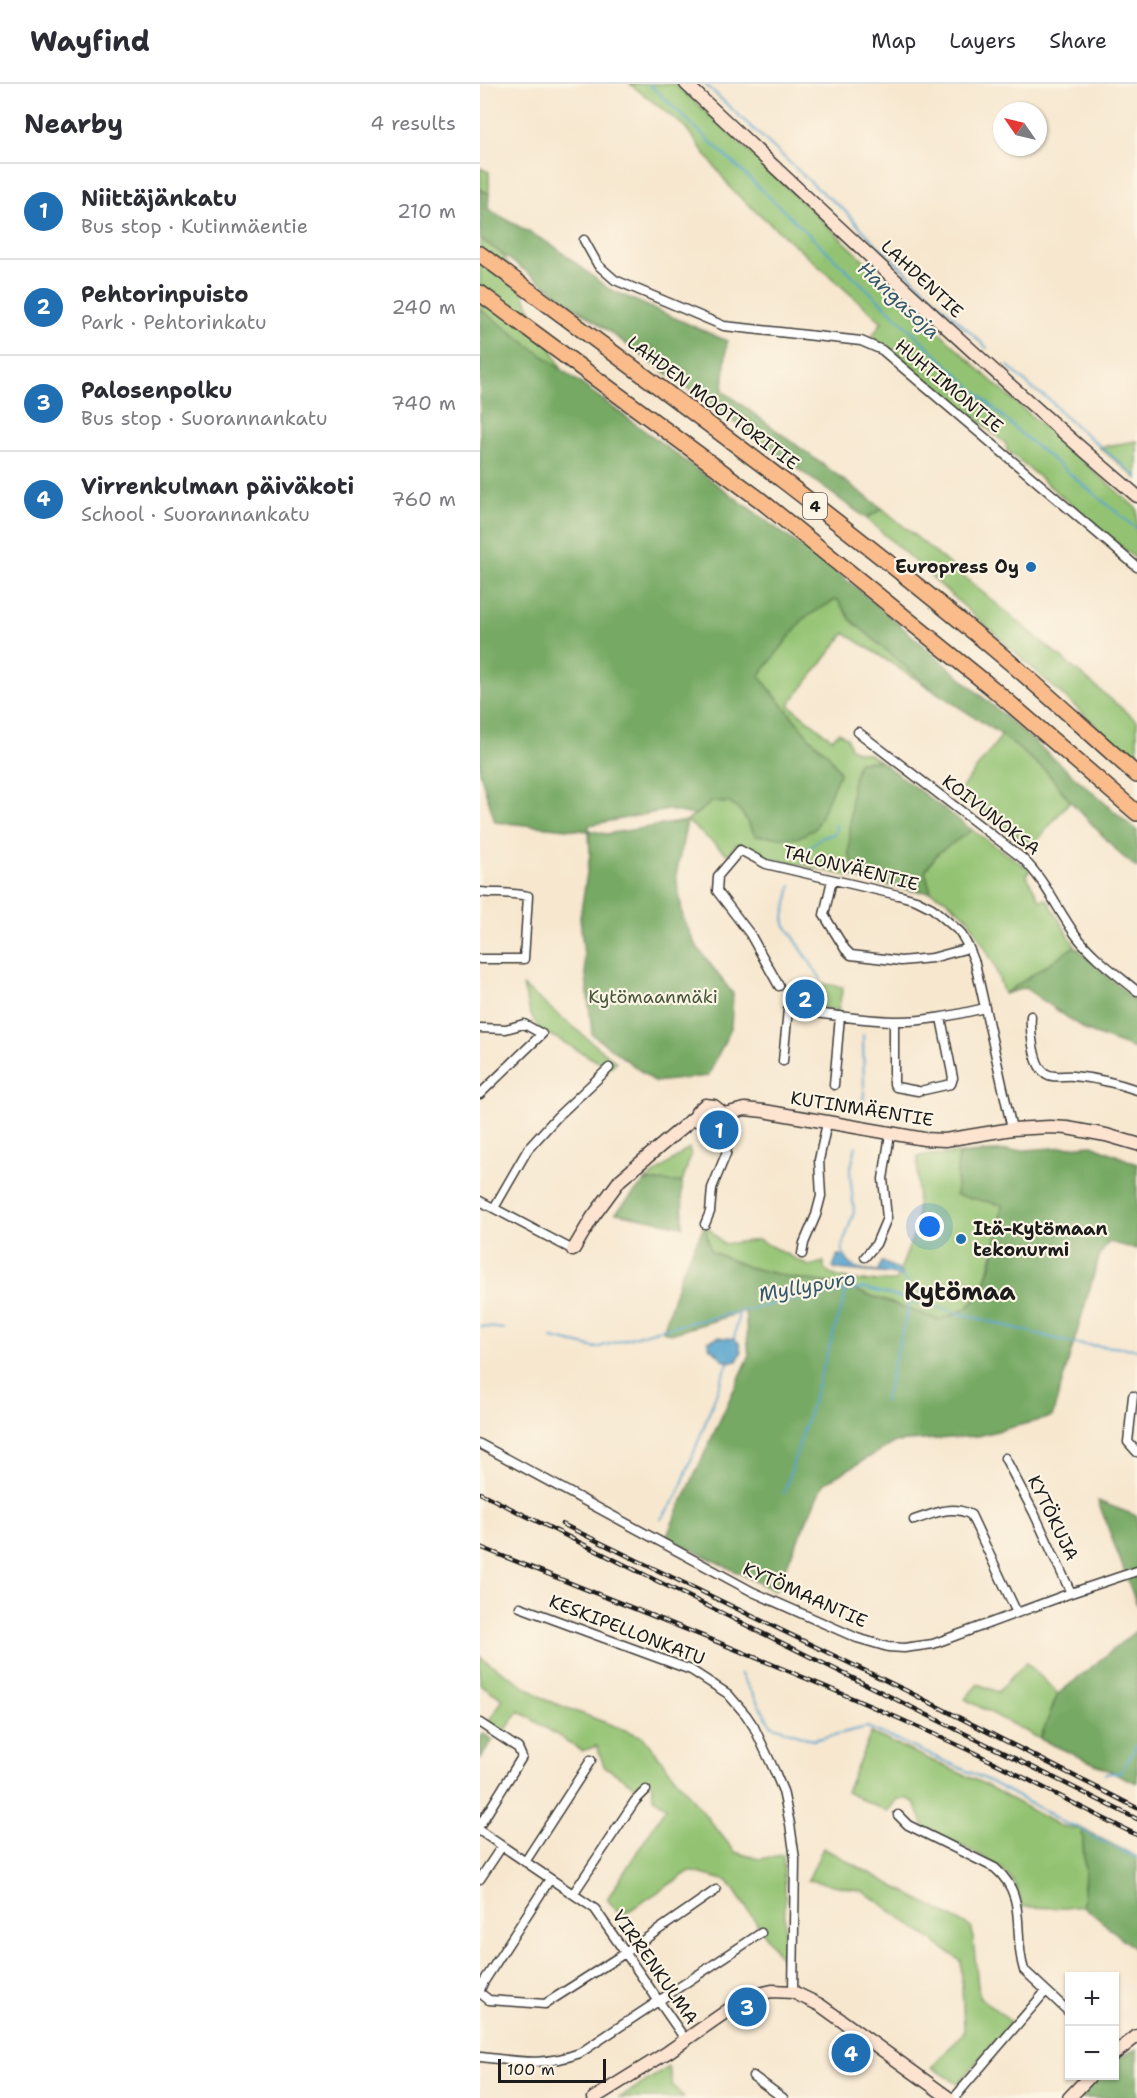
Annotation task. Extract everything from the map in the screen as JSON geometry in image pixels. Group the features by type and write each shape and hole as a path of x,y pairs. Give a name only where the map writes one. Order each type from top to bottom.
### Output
{"highway":[{"name":"LAHDEN MOOTTORITIE","path":"480,254 741,448 882,558 1012,664 1137,776"},
{"name":"4","path":"480,293 759,499 983,681 1137,813"}],"street":[{"name":"LAHDENTIE","path":"686,84 993,371 1137,496"},
{"name":"HUHTIMONTIE","path":"584,240 598,265 615,280 724,326 861,341 882,350 1137,567"},
{"name":"KOIVUNOKSA","path":"858,732 1034,869 1064,918 1089,952 1137,991"},
{"name":"TALONVÄENTIE","path":"779,986 750,934 717,891 718,876 740,850 766,864 916,900 932,908 960,932 975,963 1012,1129"},
{"path":"832,880 824,915 851,955 901,961 932,958 969,948"},
{"path":"480,892 509,891 528,896 524,959 480,958"},
{"path":"783,1061 788,1009 894,1021 941,1018 985,1008"},
{"path":"834,1085 840,1016"},
{"path":"1031,1016 1030,1030 1037,1062 1043,1072 1053,1076 1102,1080 1137,1090"},
{"path":"894,1021 894,1084 902,1089 921,1090 951,1084 953,1078 941,1018"},
{"path":"480,1028 506,1029 524,1024 542,1034 480,1094"},
{"path":"494,1208 528,1149 557,1117 609,1068"},
{"name":"KUTINMÄENTIE","path":"573,1250 592,1218 620,1180 696,1116 705,1105 714,1106 728,1113"},
{"name":"KUTINMÄENTIE","path":"696,1116 705,1126 712,1127 719,1124 728,1113 745,1109 890,1134 945,1140 1012,1129 1067,1128 1106,1135 1137,1144"},
{"path":"705,1224 710,1212 712,1188 726,1154 728,1113"},
{"path":"802,1254 804,1243 816,1215 820,1196 819,1160 827,1123"},
{"path":"865,1257 876,1244 887,1218 883,1179 890,1134"},
{"path":"480,1201 573,1250"},
{"path":"1133,1396 1128,1442 1137,1452"},
{"name":"KYTÖMAANTIE","path":"480,1444 753,1592 871,1643 904,1648 933,1644 1137,1571"},
{"name":"KYTÖKUJA","path":"1005,1458 1034,1513 1071,1593"},
{"path":"914,1520 952,1509 963,1510 971,1515 1017,1613"},
{"name":"KESKIPELLONKATU","path":"520,1607 691,1670 728,1694 746,1715 754,1727 783,1791 790,1824 795,1859 793,1992"},
{"path":"480,1723 518,1748 522,1757 480,1825"},
{"path":"525,1862 591,1760"},
{"path":"573,1894 635,1801 646,1790"},
{"path":"898,1815 908,1825 995,1868 1006,1877 1016,1897 1024,1970 1065,2008"},
{"name":"VIRRENKULMA","path":"480,1831 595,1909 685,2039"},
{"path":"480,1879 502,1846"},
{"path":"550,1879 483,1983 480,1992 489,2000 545,2004 626,1953 716,1890"},
{"path":"480,2057 539,2063 559,2061 579,2053 761,1933"},
{"path":"594,2098 740,2002 772,1991 793,1992 820,2005 952,2098 1046,1991"},
{"path":"1119,2050 1137,2036"},
{"path":"753,2076 783,2098"},
{"path":"1069,2098 1086,2080"}],"green space":[{"path":"630,84 676,84 987,377 1137,509 1137,560 1007,450 1006,444 975,418 968,416 872,336 882,322 733,191 685,127"},
{"path":"480,168 489,172 489,194 480,189"},
{"path":"480,189 489,194 488,209 555,247 609,289 727,341 723,391 883,509 866,518 480,238"},
{"path":"480,238 503,255 584,412 480,326"},
{"name":"Kytömaanmäki","path":"480,309 857,588 1137,831 1137,868 1121,855 1070,801 1047,772 1002,735 934,691 851,620 837,599 804,618 759,676 809,737 828,754 840,772 815,829 797,838 756,836 742,813 730,803 712,802 694,815 668,810 589,825 589,830 606,834 687,821 676,875 683,917 695,944 733,994 731,1028 708,1076 655,1082 592,1034 580,917 590,854 589,831 495,822 480,773"},
{"path":"1137,441 1137,479 1099,447"},
{"path":"883,509 1137,721 1137,762 866,518"},
{"path":"837,598 851,620 934,691 845,633 789,705 832,739 839,732 847,738 850,747 880,761 858,762 849,854 861,879 775,859 771,861 736,844 728,855 687,821 712,802 730,803 742,813 756,836 828,798 840,772 828,754 809,737 759,676 804,618"},
{"path":"1002,735 1047,772 1070,801 1032,847 957,794"},
{"path":"880,761 972,830 938,853 925,871 931,892 912,891 861,879 849,854 852,784 858,762"},
{"path":"972,830 1030,870 1026,875 1040,900 1047,899 1075,946 1004,994 994,964 967,917 946,900 931,892 925,871 938,853"},
{"path":"1075,946 1137,1003 1137,1050 1087,1031 1025,988 1004,994"},
{"path":"819,983 843,987 838,1011 794,1002 793,995"},
{"path":"523,986 616,1062 609,1068 549,1034 542,1034 530,1013"},
{"path":"1092,1145 1137,1164 1137,1249 1109,1242 1100,1254 1052,1417 978,1436 895,1442 823,1484 775,1591 666,1537 749,1357 745,1311 671,1334 663,1331 681,1274 705,1224 710,1251 748,1267 793,1278 837,1284 939,1320 965,1309 982,1290 992,1262 1002,1205 956,1195 958,1155"},
{"path":"689,1148 691,1155 682,1182 645,1181"},
{"path":"1009,1150 1001,1214 983,1291 966,1309 939,1320 837,1284 793,1278 748,1267 710,1251 705,1224 723,1244 759,1240 809,1266 824,1262 824,1268 838,1277 868,1281 896,1281 917,1226 918,1156"},
{"path":"645,1181 682,1182 683,1226 616,1213"},
{"path":"1098,1501 1137,1516 1137,1605"},
{"path":"1137,1630 1137,1783 1040,1739 1058,1694"},
{"path":"480,1657 546,1700 643,1737 735,1852 759,1859 783,1855 784,1963 728,1881 690,1871 621,1916 607,1899 666,1807 653,1797 652,1786 647,1778 636,1787 604,1766 597,1746 582,1751 519,1711 503,1734 487,1724 503,1699 480,1684"},
{"path":"1026,1662 1058,1694 1040,1739 965,1699 978,1684 998,1692"},
{"path":"482,1733 493,1740 480,1759 480,1737"},
{"path":"871,1733 984,1784 1060,1826 1082,1829 1085,1872 1083,1906 1022,1907 1014,1883 1009,1876 982,1856 929,1831 924,1827 915,1803 908,1799 897,1799 887,1812 846,1792"},
{"path":"1082,1829 1137,1857 1137,1951 1083,1906 1085,1872"},
{"path":"823,1848 972,1928 979,1996 1011,2022 958,2084 932,2067 964,2032 961,1961 863,1891 808,1880"},
{"path":"1137,2049 1137,2098 1078,2098 1096,2080 1119,2080 1119,2057"},
{"path":"669,2067 672,2084 683,2098 619,2098"}],"water":[{"path":"838,1255 845,1256 854,1267 878,1271 883,1262 903,1275 901,1277 836,1269 833,1267"},
{"path":"718,1337 734,1339 739,1343 741,1352 737,1361 724,1360 710,1348 708,1341"}],"waterway":[{"name":"Hangasoja","path":"649,84 1019,432 1137,529"},
{"path":"705,84 817,188 844,210 874,242 987,348"},
{"path":"1008,366 1137,477"},
{"path":"798,857 821,838 834,834 836,824"},
{"path":"791,886 784,917 785,924 821,979"},
{"path":"862,1111 863,1035"},
{"path":"844,1256 842,1247 854,1212 850,1172 856,1146"},
{"path":"902,1276 921,1291 922,1304"},
{"name":"Myllypuro","path":"552,1338 596,1348 657,1330 773,1304 864,1288 1075,1344 1137,1349"},
{"path":"784,1493 846,1293"},
{"path":"884,1402 910,1301"},
{"path":"734,1339 739,1312"},
{"name":"Myllypuro","path":"480,1326 504,1329"},
{"path":"661,1519 677,1497 728,1363"},
{"path":"1133,1443 1137,1403"},
{"path":"740,1673 771,1725 813,1740 867,1727 985,1779 1063,1823 1076,1826 1137,1858"},
{"path":"1105,1774 1121,1772 1137,1744"}],"railway":[{"path":"480,1493 1137,1819"},
{"path":"562,1524 905,1690 1137,1808"},
{"path":"480,1547 722,1644 903,1720 1137,1835"}],"place":[{"name":"Europress Oy","path":"1031,567"},
{"name":"Pehtorinpuisto","path":"805,999"},
{"name":"Niittäjänkatu","path":"719,1130"},
{"name":"Itä-Kytömaan tekonurmi","path":"961,1239"},
{"name":"Palosenpolku","path":"747,2007"},
{"name":"Virrenkulman päiväkoti","path":"851,2053"}],"district":[{"name":"Kytömaa","path":"960,1292"}]}
